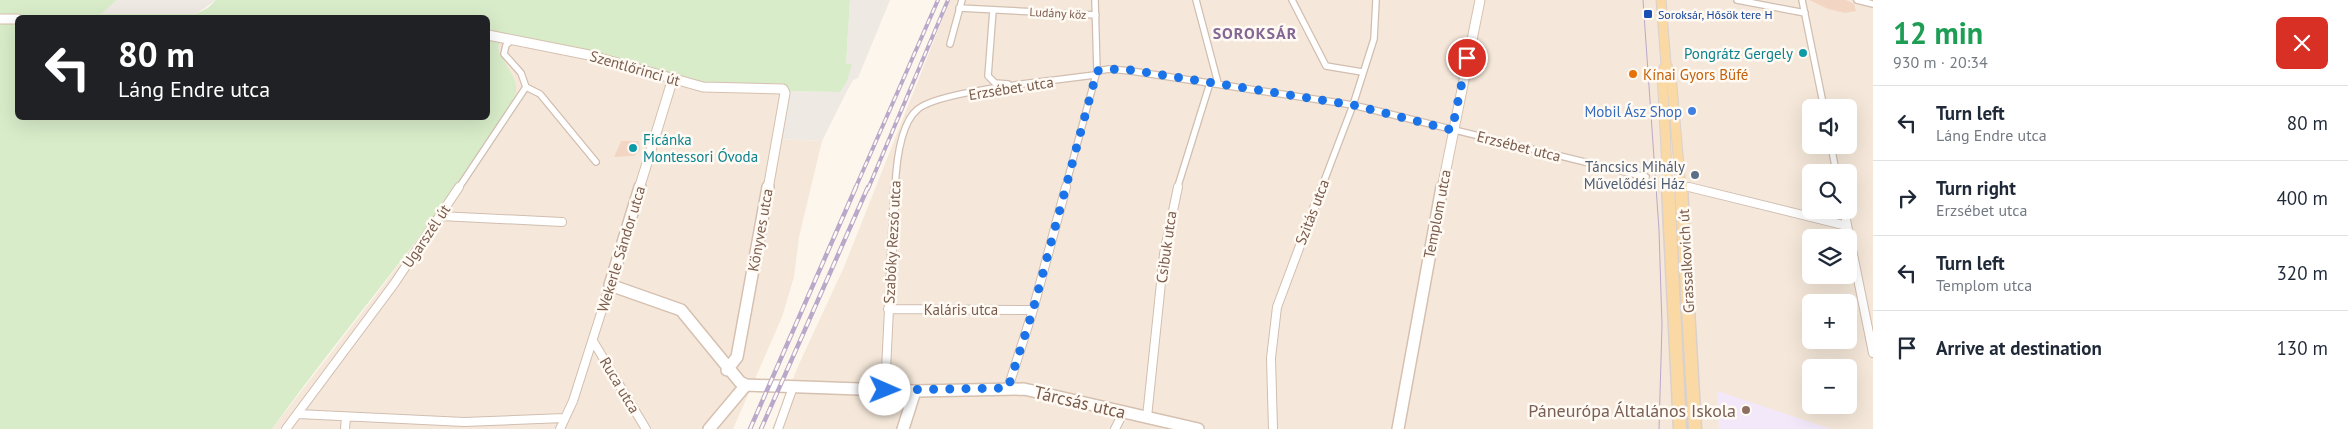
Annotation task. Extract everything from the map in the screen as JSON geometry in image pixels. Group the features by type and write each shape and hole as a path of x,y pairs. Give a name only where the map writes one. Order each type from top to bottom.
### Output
{"main road":[{"name":"Templom utca","path":"1398,429 1452,130 1480,0"},
{"name":"Grassalkovich út","path":"1661,0 1666,64 1671,74 1682,186 1695,429"},
{"path":"0,19 15,19"},
{"name":"Szentlőrinci út","path":"490,35 589,55 717,89 783,89"},
{"name":"Grassalkovich út","path":"1666,64 1662,72 1680,429"},
{"name":"Wekerle Sándor utca","path":"610,285 674,78"},
{"name":"Könyves utca","path":"728,370 737,357 785,92 783,89"},
{"path":"610,285 681,310 728,370 740,382 746,385 709,429"},
{"name":"Tárcsás utca","path":"746,385 915,391 1024,389 1198,429"},
{"path":"903,429 915,391"}],"street":[{"path":"950,44 962,0"},
{"path":"1008,388 1033,310 1096,73 1095,0"},
{"path":"1196,0 1214,83"},
{"path":"1292,0 1326,66 1362,72"},
{"name":"Szitás utca","path":"1273,429 1271,358 1277,308 1353,105 1375,34 1376,0"},
{"path":"1737,0 1805,13"},
{"path":"1802,0 1822,99"},
{"path":"1857,0 1873,4"},
{"name":"Ludány köz","path":"959,8 1096,15"},
{"path":"993,10 988,76 991,80 1002,84 1059,81"},
{"path":"513,39 506,46 504,54 521,74 526,87 540,94 596,162"},
{"name":"Erzsébet utca","path":"927,104 985,90 1059,81 1109,69 1131,70 1353,105 1646,177"},
{"name":"Csibuk utca","path":"1147,417 1164,254 1173,202 1214,83"},
{"name":"Ugarszél út","path":"286,429 394,284 526,87"},
{"name":"Szabóky Rezső utca","path":"885,390 896,158 904,133 917,109 927,104"},
{"path":"1667,182 1846,226"},
{"path":"440,216 562,222"},
{"path":"1845,219 1873,353"},
{"name":"Wekerle Sándor utca","path":"560,429 574,401 610,285"},
{"name":"Kaláris utca","path":"888,309 1033,310"},
{"name":"Ruca utca","path":"593,341 646,429"},
{"path":"778,429 793,387"},
{"path":"1115,429 1124,411"},
{"path":"298,414 468,426 564,418"},
{"path":"345,429 346,417"}],"shaded area":[{"path":"117,0 216,0 196,14 100,14"},
{"path":"850,0 890,0 858,78 853,80 822,141 781,139 790,91 840,92 852,64 846,64"},
{"path":"950,0 1873,0 1873,429 772,429 799,364 844,267"},
{"path":"507,35 730,86 783,83 790,91 781,139 822,141 799,237 794,277 782,317 733,429 272,429 385,283 499,130 516,90 513,77 502,61 498,46"},
{"name":"Páneurópa Általános Iskola","path":"1717,391 1831,429 1719,429"}],"green space":[{"path":"0,0 117,0 101,14 196,14 208,8 216,0 850,0 846,64 852,64 847,81 840,92 790,91 783,83 730,86 704,85 507,35 498,46 499,52 514,79 516,91 513,103 498,130 430,223 272,429 0,429"}],"building":[{"path":"1809,0 1846,0 1854,4 1856,11 1845,13 1828,9"},
{"name":"Ficánka Montessori Óvoda","path":"621,141 639,141 640,150 634,156 614,157"}],"tram line":[{"path":"1643,0 1659,230 1662,325 1659,429"}],"railway":[{"path":"855,189 938,0"},
{"path":"868,189 948,0"},
{"path":"750,429 856,187"},
{"path":"761,429 868,187"}],"place":[{"name":"Soroksár, Hősök tere H","path":"1648,14"},
{"name":"Pongrátz Gergely","path":"1803,53"},
{"name":"Kínai Gyors Büfé","path":"1633,74"},
{"name":"Mobil Ász Shop","path":"1692,111"},
{"name":"Ficánka Montessori Óvoda","path":"633,148"},
{"name":"Táncsics Mihály Művelődési Ház","path":"1695,175"},
{"name":"Páneurópa Általános Iskola","path":"1746,410"}],"district":[{"name":"SOROKSÁR","path":"1255,33"}],"route":[{"path":"885,390 1008,388 1033,310 1097,71 1109,69 1131,70 1353,105 1452,130 1467,58"}]}
